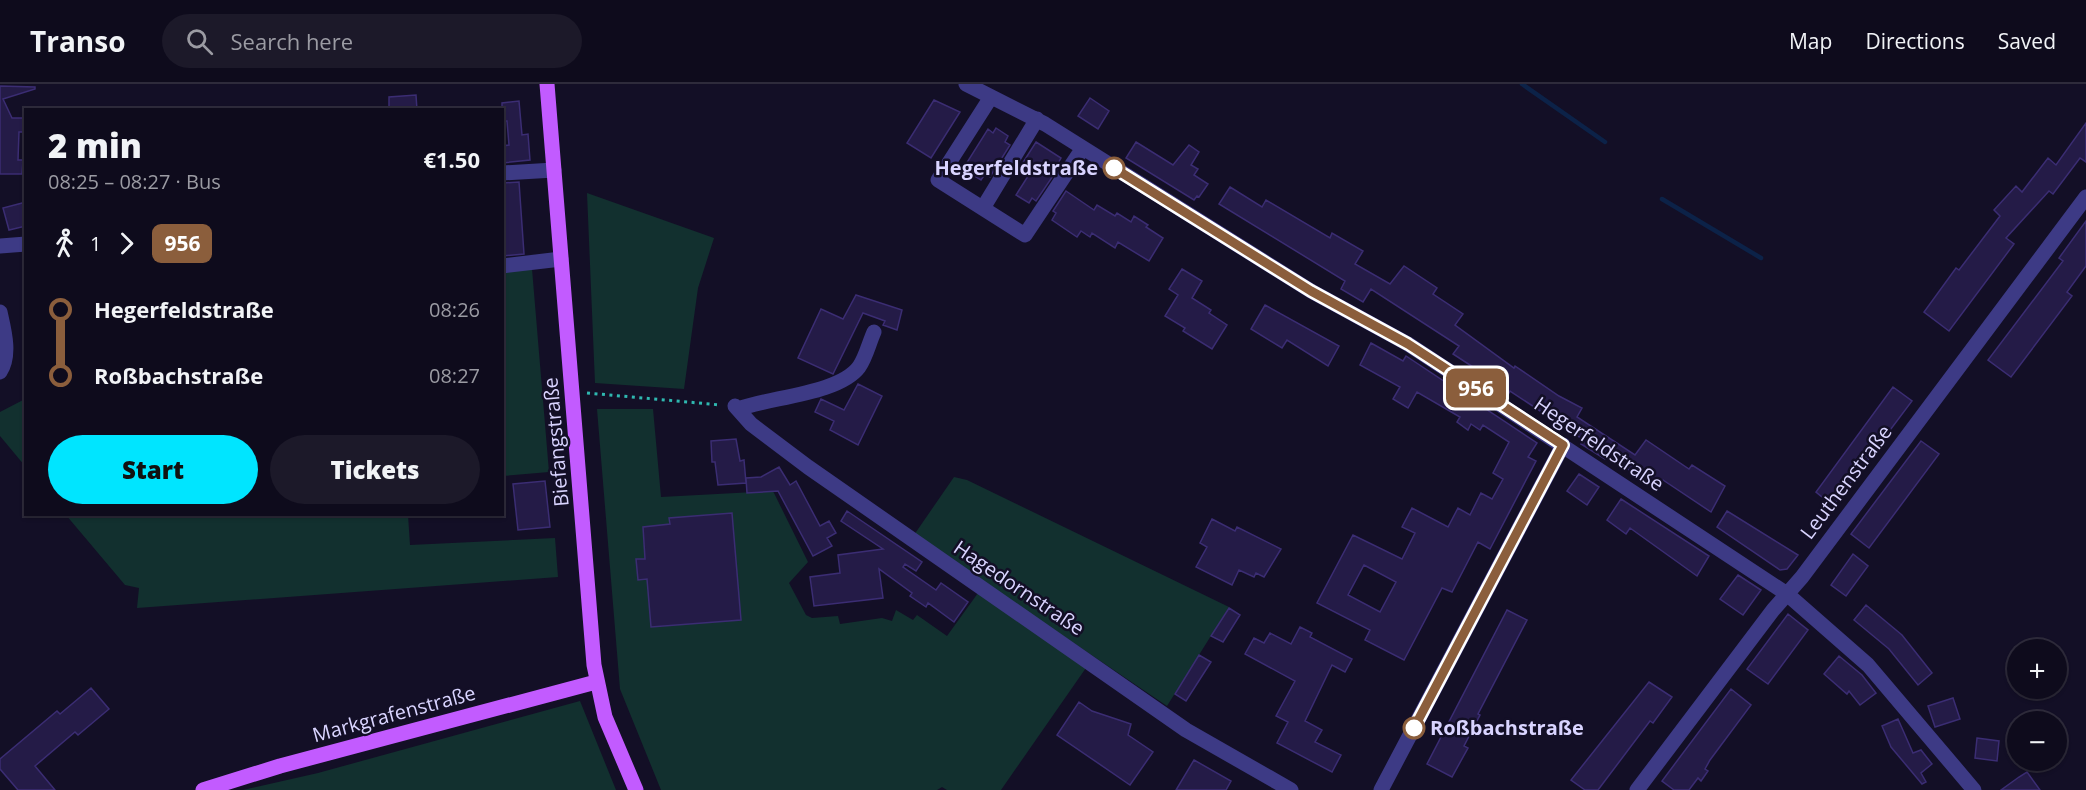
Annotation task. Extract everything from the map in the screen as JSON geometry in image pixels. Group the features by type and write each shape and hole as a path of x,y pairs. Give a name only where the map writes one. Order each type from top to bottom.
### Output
{"main road":[{"name":"Biefangstraße","path":"547,84 596,682 605,717 636,790"},
{"name":"Markgrafenstraße","path":"203,790 269,769 596,682"}],"street":[{"name":"Hegerfeldstraße","path":"966,84 1037,119 1311,291 1408,344 1786,594 1868,665 1974,790"},
{"path":"992,97 938,180 1025,235 1083,148"},
{"path":"982,208 1037,119"},
{"path":"504,172 554,170"},
{"name":"Leuthenstraße","path":"1637,790 2086,196"},
{"path":"0,246 24,244"},
{"path":"504,266 561,259"},
{"path":"0,312 5,363 0,372"},
{"path":"736,407 836,385 859,367 874,332"},
{"name":"Hagedornstraße","path":"736,407 751,423 808,467 1186,730 1291,790"},
{"path":"1381,790 1563,445"}],"path":[{"path":"573,392 736,407"}],"green space":[{"path":"587,193 714,238 698,288 684,389 595,383"},
{"path":"532,269 549,472 504,476 504,270"},
{"path":"24,400 24,465 0,436 0,412"},
{"path":"597,409 653,409 661,497 773,491 808,562 789,583 806,615 812,618 838,616 840,624 882,618 892,621 896,610 913,620 917,615 947,636 978,593 1088,665 1001,790 947,790 942,787 937,790 661,790 620,689"},
{"path":"954,477 967,480 1229,607 1167,706 914,535"},
{"path":"67,516 408,516 410,545 555,538 558,577 137,608 139,588 125,585"},
{"path":"580,701 616,790 243,790 318,773"}],"building":[{"path":"0,86 35,87 35,89 3,99 12,118 24,118 24,132 19,132 18,160 23,160 22,174 0,174"},
{"path":"416,95 417,108 389,108 389,97"},
{"path":"1090,98 1109,111 1098,129 1078,116"},
{"path":"934,100 960,112 931,158 907,143"},
{"path":"519,101 522,135 528,134 530,160 504,163 504,146 509,145 507,121 504,121 502,103"},
{"path":"2086,123 2086,162 2080,158 2053,194 2049,191 2006,238 2014,244 1949,331 1924,312 1956,268 1959,270 2000,216 1994,210 2016,186 2022,192 2048,158 2056,165"},
{"path":"996,128 1008,136 1005,142 1010,145 990,177 985,174 981,180 968,172 971,168 966,164 988,129 993,133"},
{"path":"1036,142 1061,158 1057,165 1059,167 1036,201 1032,198 1029,203 1016,195 1032,170 1022,164"},
{"path":"1136,142 1173,165 1189,145 1199,152 1191,165 1198,169 1194,175 1208,184 1199,197 1197,196 1194,200 1126,158"},
{"path":"519,182 524,254 504,256 504,183"},
{"path":"1230,187 1262,207 1266,200 1330,238 1332,233 1363,251 1355,264 1390,284 1404,266 1437,288 1433,294 1463,314 1455,325 1514,368 1515,366 1559,396 1582,408 1577,417 1635,455 1646,440 1689,469 1692,465 1725,486 1711,512 1663,480 1658,489 1608,456 1605,459 1581,444 1584,440 1510,391 1508,395 1496,388 1495,390 1483,382 1487,376 1453,354 1459,346 1371,289 1363,302 1341,289 1345,281 1219,204"},
{"path":"1066,191 1094,210 1097,205 1115,216 1117,213 1131,222 1134,216 1148,225 1146,227 1163,238 1149,261 1118,242 1115,248 1092,233 1090,237 1081,231 1077,237 1052,220 1056,213 1053,211"},
{"path":"24,203 24,226 9,230 3,208"},
{"path":"2086,221 2086,266 2067,292 2072,296 2011,377 1988,360 2063,261 2059,258"},
{"path":"1182,269 1202,281 1192,298 1211,310 1209,313 1227,325 1212,349 1183,331 1185,328 1165,316 1178,295 1169,289"},
{"path":"856,295 902,310 897,330 883,325 885,321 863,313 833,374 798,358 821,309 843,319"},
{"path":"1265,305 1339,346 1328,366 1287,340 1282,348 1251,329"},
{"path":"1371,343 1403,361 1406,356 1537,443 1528,457 1536,461 1490,549 1478,542 1452,592 1442,588 1404,660 1365,640 1370,630 1317,603 1353,535 1402,559 1415,533 1402,527 1412,508 1448,527 1458,508 1470,515 1481,493 1492,499 1503,479 1493,473 1509,442 1483,425 1480,430 1471,424 1468,430 1457,422 1460,417 1417,392 1408,408 1393,399 1400,387 1360,365","holes":["1364,565 1396,582 1380,612 1348,595"]},
{"path":"858,384 882,396 858,445 830,430 834,421 815,412 821,399 844,410"},
{"path":"1893,387 1912,401 1833,506 1816,492"},
{"path":"736,439 740,461 744,460 746,483 718,485 715,462 712,462 711,441"},
{"path":"1921,441 1939,454 1869,548 1851,534"},
{"path":"779,467 790,485 796,481 820,526 829,521 836,533 827,538 832,546 813,556 778,491 747,493 746,478 761,477"},
{"path":"1579,474 1599,487 1587,505 1567,491"},
{"path":"545,481 550,527 518,530 513,484"},
{"path":"1621,499 1709,556 1697,576 1630,528 1626,534 1607,520"},
{"path":"847,511 922,562 916,571 905,564 903,567 936,590 941,583 968,602 954,622 928,603 926,607 910,596 912,593 879,569 883,598 814,606 810,577 840,573 838,555 883,549 841,521"},
{"path":"1727,511 1798,555 1787,569 1780,570 1717,527"},
{"path":"732,513 741,620 651,627 647,579 638,580 636,559 645,559 643,527 670,524 669,518"},
{"path":"1212,519 1235,531 1237,527 1281,549 1264,577 1256,573 1254,577 1239,570 1232,585 1196,567 1207,547 1200,543"},
{"path":"1853,554 1868,566 1846,596 1831,585"},
{"path":"1738,575 1761,590 1743,615 1720,599"},
{"path":"1866,605 1902,635 1932,673 1918,685 1889,649 1854,620"},
{"path":"1229,608 1240,615 1223,642 1211,636"},
{"path":"1507,610 1527,620 1478,714 1480,715 1464,746 1468,748 1452,777 1427,764"},
{"path":"1788,614 1808,630 1768,684 1747,669"},
{"path":"1300,627 1312,633 1310,637 1352,659 1345,672 1332,665 1305,721 1322,730 1315,742 1341,755 1332,772 1277,743 1288,722 1276,716 1295,681 1245,654 1254,638 1264,643 1270,633 1291,644"},
{"path":"1199,655 1211,662 1186,701 1175,694"},
{"path":"1839,656 1862,675 1876,693 1860,705 1849,691 1847,694 1824,674"},
{"path":"1649,682 1672,697 1653,723 1650,721 1598,790 1585,790 1571,780"},
{"path":"91,688 109,709 78,735 75,732 35,766 55,790 18,790 0,769 0,759 57,711 60,714"},
{"path":"1731,689 1751,705 1710,760 1705,769 1708,771 1701,781 1698,778 1689,790 1674,790 1662,781"},
{"path":"1953,698 1960,719 1935,727 1928,706"},
{"path":"1079,702 1092,711 1131,724 1128,735 1153,752 1130,785 1057,735"},
{"path":"1898,719 1913,753 1921,750 1932,764 1921,773 1926,782 1922,784 1891,747 1882,726"},
{"path":"1977,738 1999,741 1997,761 1975,758"},
{"path":"1194,760 1231,781 1226,790 1176,790"},
{"path":"2027,772 2040,790 2001,790 2019,777"}],"waterway":[{"path":"1522,84 1605,142"},
{"path":"1662,199 1761,258"}],"bus line":[{"name":"956","path":"1114,168 1311,291 1408,344 1563,445 1440,674 1414,728"}],"place":[{"name":"Hegerfeldstraße","path":"1114,168"},
{"name":"Roßbachstraße","path":"1414,728"}]}
